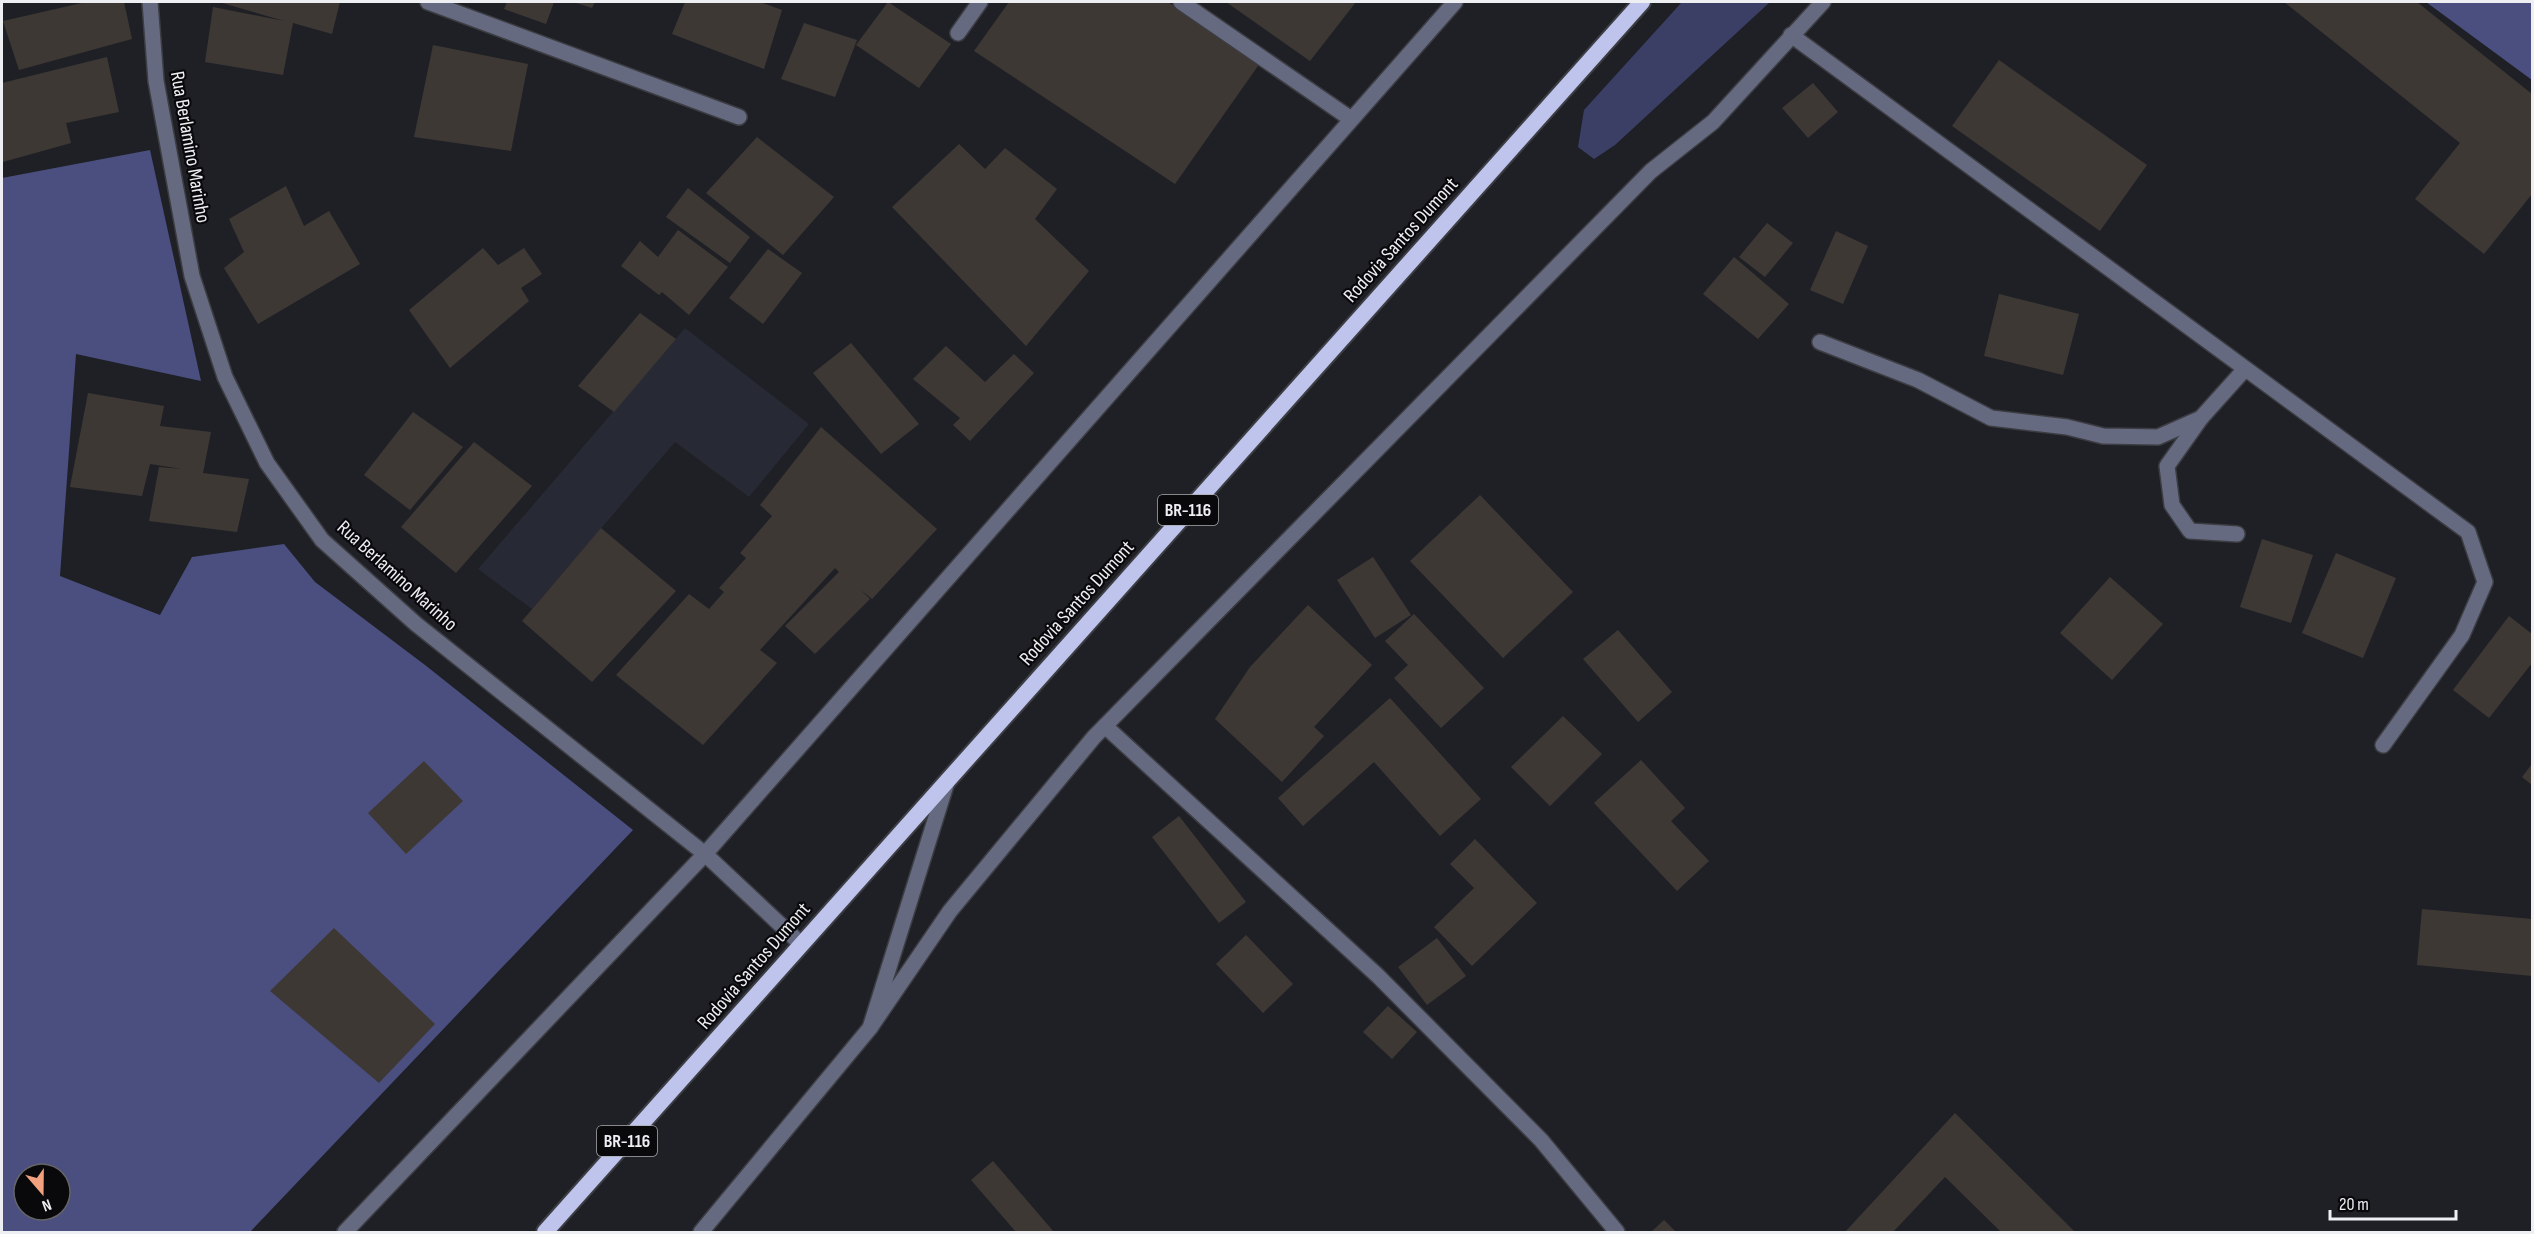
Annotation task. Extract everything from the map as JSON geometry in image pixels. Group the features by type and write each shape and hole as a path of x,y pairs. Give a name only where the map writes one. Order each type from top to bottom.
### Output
{"highway":[{"name":"Rodovia Santos Dumont","path":"545,1233 1642,2"}],"street":[{"name":"Rua Berlamino Marinho","path":"150,2 156,81 192,276 225,377 267,463 322,540 416,624 705,854 801,944"},
{"path":"428,2 739,117"},
{"path":"958,33 980,2"},
{"path":"1181,2 1351,119"},
{"path":"345,1233 705,854 1455,2"},
{"path":"701,1233 870,1028 950,912 1105,726 1652,171 1713,122 1823,2"},
{"path":"1791,35 2468,532 2485,582 2462,635 2383,745"},
{"path":"1820,342 1918,380 1991,418 2067,427 2103,436 2158,437 2201,418"},
{"path":"2237,534 2190,531 2172,505 2167,466 2201,418 2245,369"},
{"path":"1105,726 1378,976 1541,1140 1617,1233"},
{"path":"870,1028 948,780"}],"shaded area":[{"path":"1682,2 1770,2 1615,145 1594,159 1578,147 1584,110"},
{"path":"2426,2 2532,2 2532,80"},
{"path":"150,150 201,381 76,354 60,576 160,615 192,557 284,544 315,582 425,665 633,830 250,1232 2,1232 2,178"},
{"path":"685,328 809,424 749,497 675,442 532,609 478,569"}],"building":[{"path":"86,2 124,2 132,39 19,70 3,21"},
{"path":"219,2 340,2 332,34 293,23 283,75 205,62 213,7 284,21"},
{"path":"507,2 554,2 546,24 504,9"},
{"path":"573,2 595,2 592,8"},
{"path":"685,2 760,2 782,10 764,69 672,34"},
{"path":"888,2 951,44 919,88 856,45"},
{"path":"1009,2 1168,2 1260,63 1175,184 974,51"},
{"path":"1226,2 1356,2 1310,61"},
{"path":"2284,2 2417,2 2532,94 2532,194 2484,254 2415,199 2460,143"},
{"path":"804,23 857,40 835,97 781,79"},
{"path":"433,45 528,64 511,151 414,137"},
{"path":"107,57 119,112 66,123 71,143 3,162 2,83"},
{"path":"1999,60 2147,165 2100,231 1952,126"},
{"path":"1813,83 1838,112 1808,138 1782,108"},
{"path":"757,137 834,197 783,255 706,193"},
{"path":"959,144 985,169 1005,148 1057,189 1035,219 1089,271 1026,346 892,207"},
{"path":"286,186 304,226 329,211 360,264 258,324 224,268 244,252 229,219"},
{"path":"688,188 750,237 730,263 666,217"},
{"path":"1767,223 1793,243 1765,277 1739,257"},
{"path":"678,230 728,267 689,315 662,292 659,295 621,266 640,241 658,257"},
{"path":"1836,231 1868,246 1843,304 1810,290"},
{"path":"483,248 498,265 524,248 542,274 521,288 529,301 450,368 409,310"},
{"path":"768,249 802,273 763,324 729,298"},
{"path":"1734,257 1789,304 1758,339 1703,294"},
{"path":"1999,294 2079,314 2063,375 1984,356"},
{"path":"640,313 676,339 614,412 578,386"},
{"path":"851,343 919,424 881,454 813,373"},
{"path":"946,346 985,382 1014,354 1034,373 970,441 953,425 960,418 913,379"},
{"path":"88,393 164,406 160,426 211,432 203,473 249,479 237,532 149,521 159,467 182,469 150,464 142,496 70,487"},
{"path":"413,412 463,447 410,510 364,475"},
{"path":"821,427 937,529 872,599 861,590 870,599 815,654 785,626 839,572 835,568 760,650 777,663 703,745 616,675 689,594 709,609 724,592 719,588 746,558 740,553 772,516 760,505"},
{"path":"474,442 532,486 456,573 401,527"},
{"path":"1480,495 1573,592 1503,658 1410,561"},
{"path":"601,528 676,591 592,682 522,621"},
{"path":"2262,539 2313,555 2291,623 2240,607"},
{"path":"2336,553 2396,578 2363,658 2302,633"},
{"path":"1373,557 1411,615 1375,638 1337,580"},
{"path":"2110,577 2163,624 2112,680 2060,633"},
{"path":"1308,605 1372,665 1314,727 1324,736 1282,782 1215,719 1250,667"},
{"path":"1414,614 1484,688 1441,728 1394,678 1408,665 1385,641"},
{"path":"2509,616 2532,634 2532,663 2489,718 2453,690"},
{"path":"1618,630 1672,692 1638,722 1583,659"},
{"path":"1390,698 1481,799 1440,836 1374,762 1303,826 1278,798"},
{"path":"1563,716 1602,754 1550,806 1511,767"},
{"path":"1641,760 1685,808 1671,821 1709,861 1677,891 1594,803"},
{"path":"424,761 463,801 406,854 368,813"},
{"path":"2532,764 2532,785 2522,777"},
{"path":"1179,816 1246,902 1219,923 1152,837"},
{"path":"1475,839 1537,903 1472,966 1434,927 1474,888 1450,864"},
{"path":"2422,909 2532,919 2532,976 2417,965"},
{"path":"334,928 435,1024 379,1083 270,991"},
{"path":"1246,935 1293,984 1263,1013 1216,964"},
{"path":"1437,938 1466,976 1427,1005 1398,967"},
{"path":"1388,1006 1417,1032 1392,1059 1363,1032"},
{"path":"1955,1113 2075,1232 2001,1232 1945,1177 1893,1232 1845,1232"},
{"path":"993,1161 1054,1232 1016,1232 971,1180"},
{"path":"1664,1220 1676,1232 1651,1232"}]}
